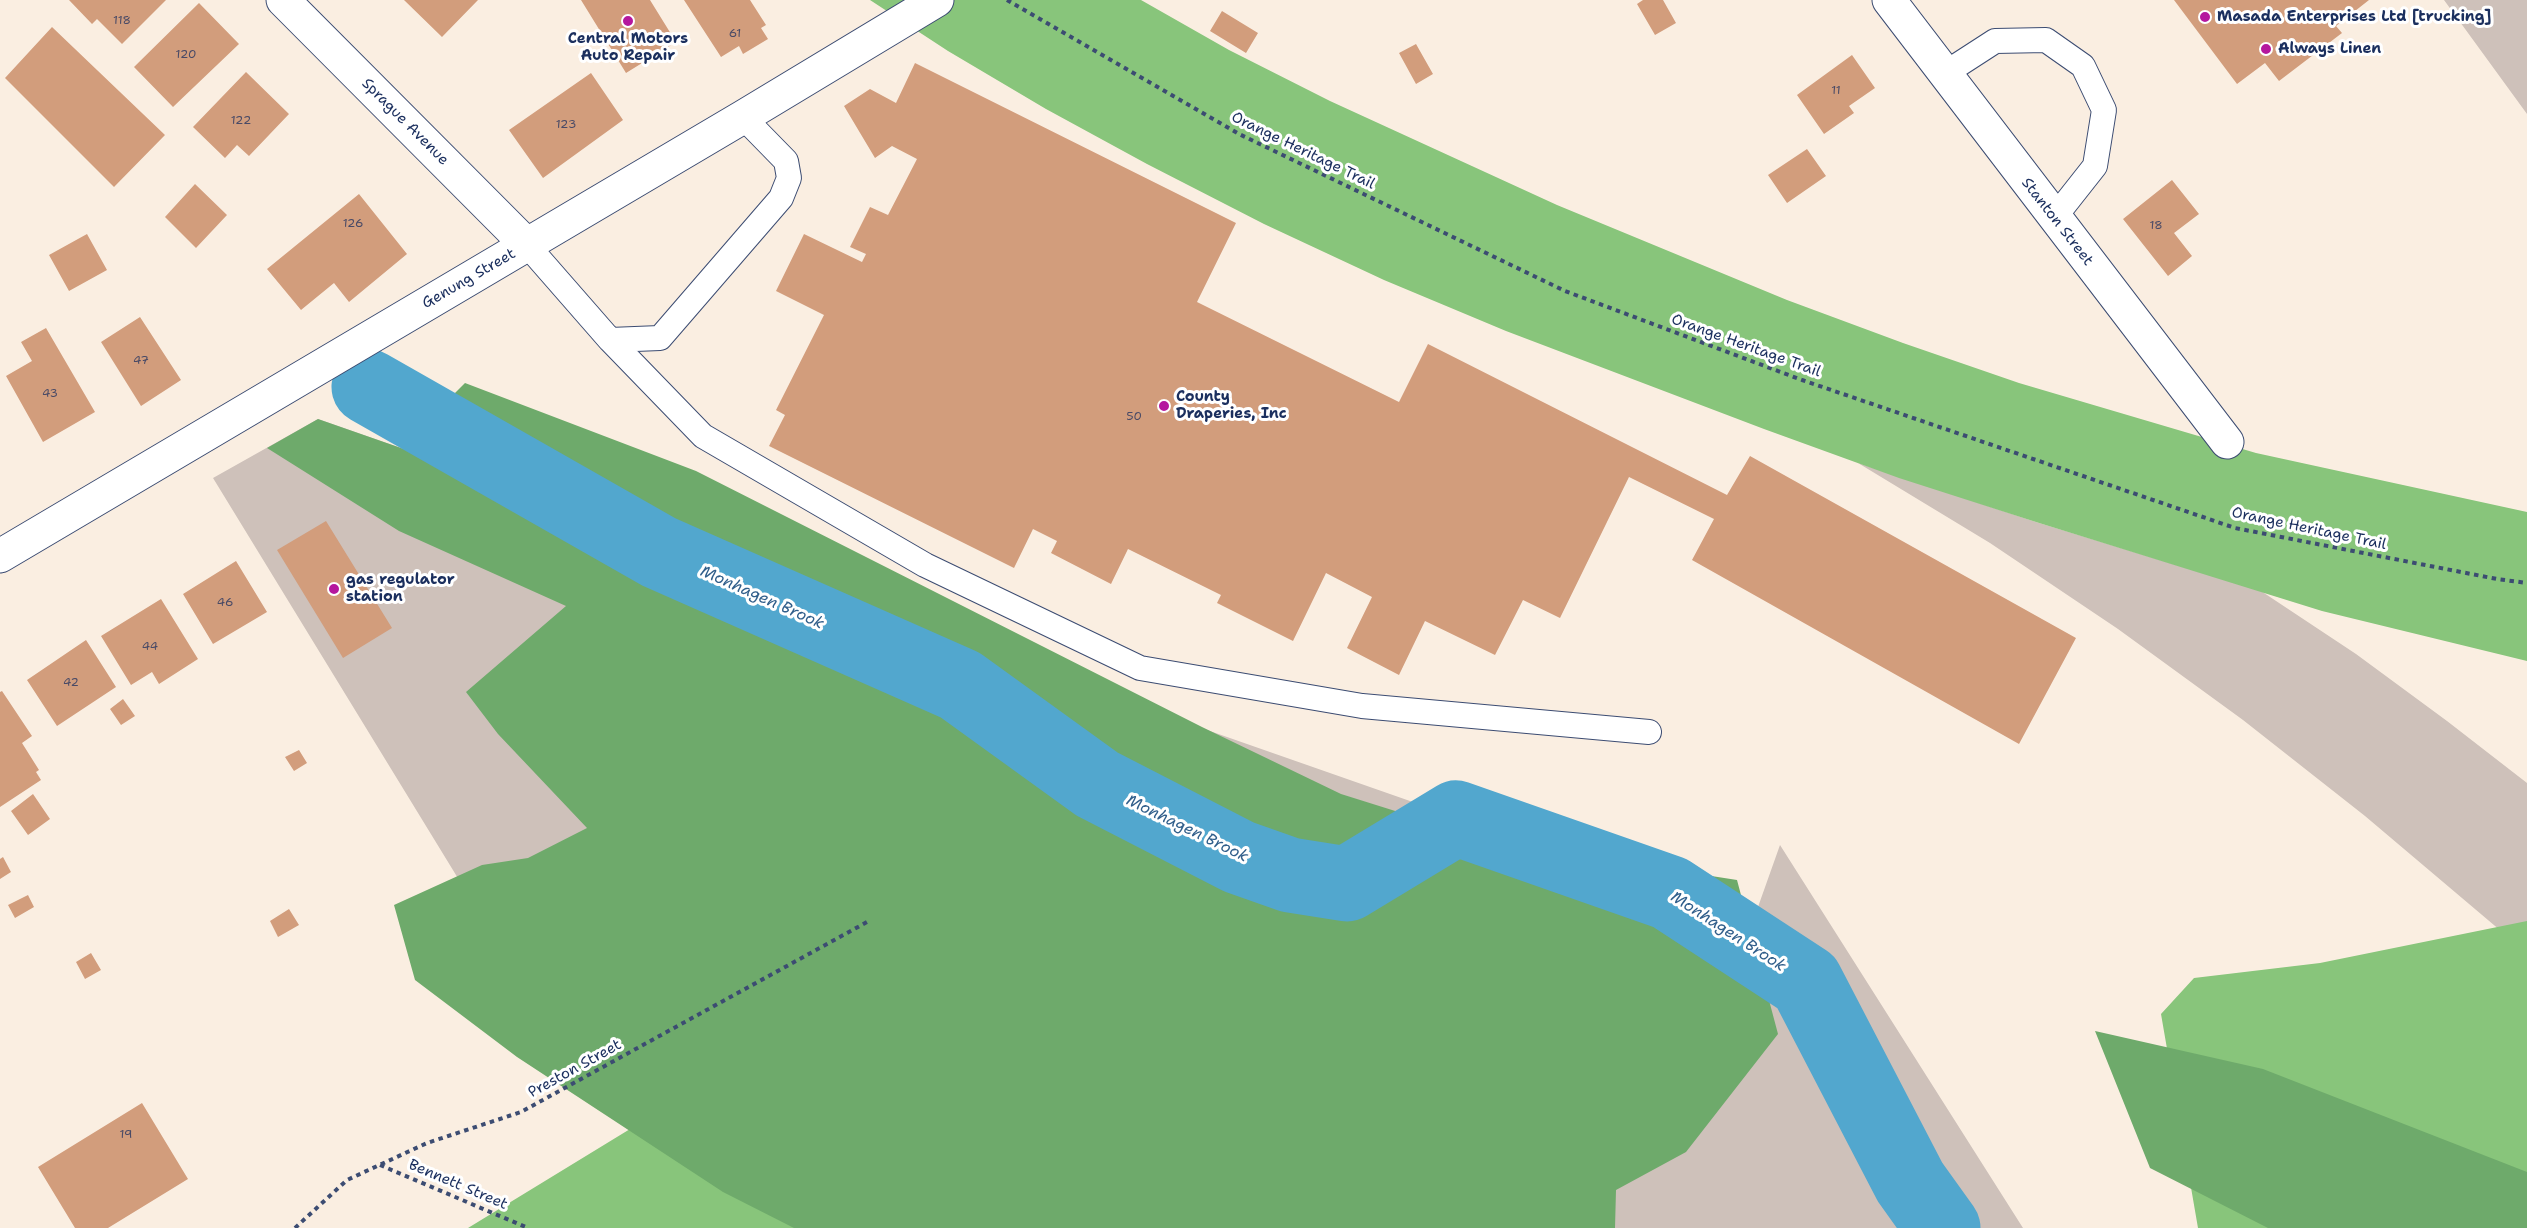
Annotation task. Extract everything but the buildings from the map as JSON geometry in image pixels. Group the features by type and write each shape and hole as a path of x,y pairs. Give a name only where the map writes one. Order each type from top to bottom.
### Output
{"street":[{"name":"Sprague Avenue","path":"283,0 527,245"},
{"name":"Genung Street","path":"0,556 937,0"},
{"name":"Stanton Street","path":"1889,0 2227,442"}],"lane":[{"path":"1944,74 1995,41 2046,40 2083,66 2104,110 2095,166 2054,218"},
{"path":"610,340 660,338 781,198 789,178 786,161 743,117"},
{"path":"527,245 610,340 703,436 925,565 1140,668 1362,706 1649,732"}],"path":[{"name":"Orange Heritage Trail","path":"1007,0 1239,134 1565,291 1802,380 2235,528 2527,583"},
{"name":"Preston Street","path":"295,1228 347,1179 427,1143 521,1112 867,922"},
{"name":"Bennett Street","path":"379,1165 528,1228"}],"shaded area":[{"path":"2444,0 2527,0 2527,114"},
{"path":"318,419 1753,921 1780,845 2023,1228 1218,1228 568,1058 213,478"},
{"path":"1858,463 2036,522 2261,591 2356,654 2527,783 2527,953 2365,816 2243,720 2118,629 1990,543"}],"green space":[{"path":"870,0 1141,0 1229,50 1330,101 1557,205 1787,300 1903,343 2019,383 2256,453 2527,512 2527,661 2322,611 1899,478 1506,331 1384,280 1264,224 1147,164 1046,109 948,51"},
{"path":"465,383 696,471 1202,727 1341,794 1494,842 1737,880 1778,1034 1686,1152 1616,1190 1615,1228 794,1228 723,1192 517,1057 415,980 394,905 482,865 528,858 587,828 498,734 466,692 566,606 399,531 267,448 318,419 464,470 427,421"},
{"path":"2527,921 2527,1228 2198,1228 2161,1014 2194,978 2320,963"},
{"path":"910,958 1216,1228 468,1228"},
{"path":"2095,1031 2263,1069 2527,1172 2527,1228 2268,1228 2150,1168"}],"waterway":[{"name":"Monhagen Brook","path":"369,387 659,552 960,685 1097,784 1239,857 1290,875 1347,884 1456,818 1670,893 1806,982 1910,1182 1943,1228"}],"place":[{"name":"Masada Enterprises Ltd [trucking]","path":"2205,17"},
{"name":"Central Motors Auto Repair","path":"628,21"},
{"name":"Always Linen","path":"2266,49"},
{"name":"County Draperies, Inc","path":"1164,406"},
{"name":"gas regulator station","path":"334,589"}]}
